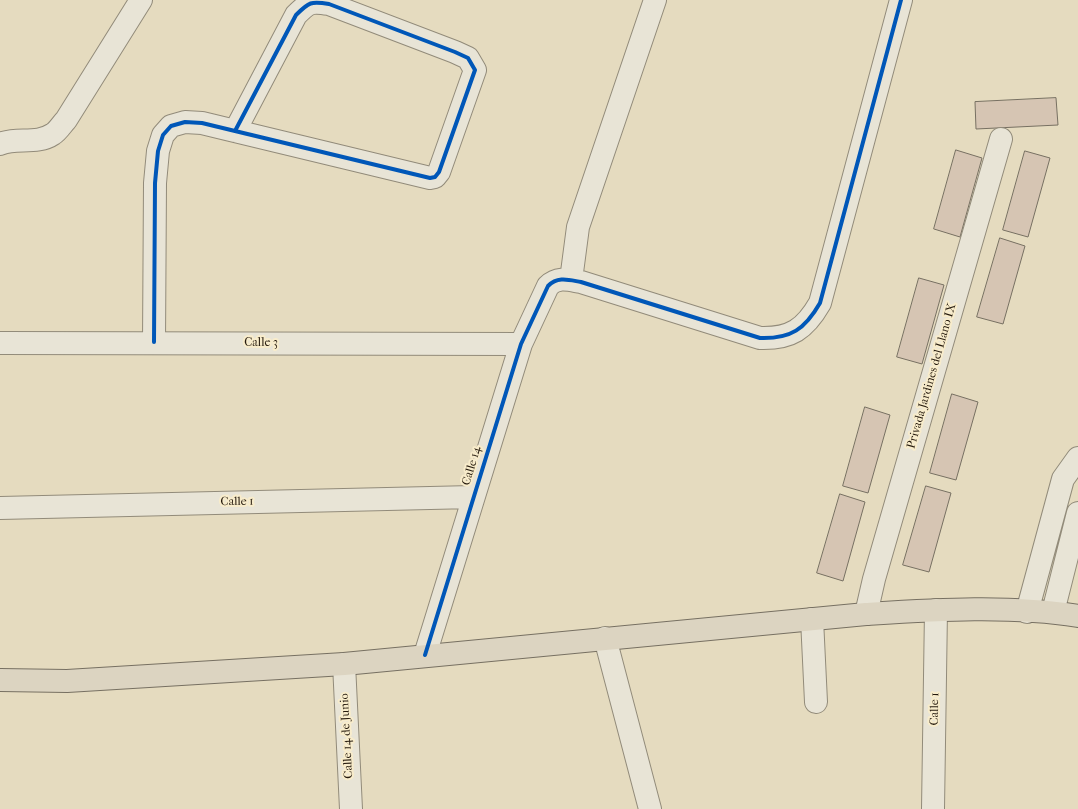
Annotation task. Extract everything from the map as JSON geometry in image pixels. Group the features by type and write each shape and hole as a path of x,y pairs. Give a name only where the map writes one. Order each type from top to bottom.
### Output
{"main road":[{"path":"0,680 67,681 344,664 425,655 866,614 936,610 1052,612 1078,616"}],"street":[{"path":"0,144 5,142 31,141 53,134 66,120 141,0"},
{"path":"655,0 578,227 571,280 602,288 760,338 775,337 792,333 807,324 820,303 902,0"},
{"path":"154,342 155,183 158,151 164,135 171,126 185,122 202,123 235,131 430,178 439,172 475,70 468,58 455,52 329,4 316,2 310,3 296,15 235,131"},
{"name":"Privada Jardines del Llano IX","path":"866,614 880,556 1001,140"},
{"name":"Calle 14","path":"425,655 521,344 548,286 558,280 571,280"},
{"name":"Calle 3","path":"0,343 154,342 521,344"},
{"path":"1027,612 1064,479 1078,458"},
{"name":"Calle 1","path":"0,508 473,497"},
{"path":"1052,612 1078,513"},
{"name":"Calle 1","path":"933,809 936,610"},
{"path":"812,619 816,702"},
{"path":"605,638 650,809"},
{"name":"Calle 14 de Junio","path":"344,664 351,809"}],"building":[{"path":"1056,98 1058,125 976,129 975,102"},
{"path":"956,150 982,158 960,237 934,229"},
{"path":"1025,151 1050,158 1028,237 1003,230"},
{"path":"1000,238 1025,246 1003,324 977,317"},
{"path":"919,278 944,285 922,364 897,357"},
{"path":"952,394 978,402 956,480 930,473"},
{"path":"865,407 890,415 868,493 843,486"},
{"path":"926,486 951,493 929,572 903,565"},
{"path":"840,494 865,502 843,581 817,573"}],"cycle path":[{"path":"425,655 521,344 548,286 560,280 581,282 760,338 780,337 796,331 803,326 809,320 820,303 901,0"},
{"path":"154,342 155,183 158,151 163,135 171,126 185,122 202,123 235,131 430,178 435,177 439,172 475,70 468,58 455,52 329,4 314,3 307,5 296,15 235,131"}]}
